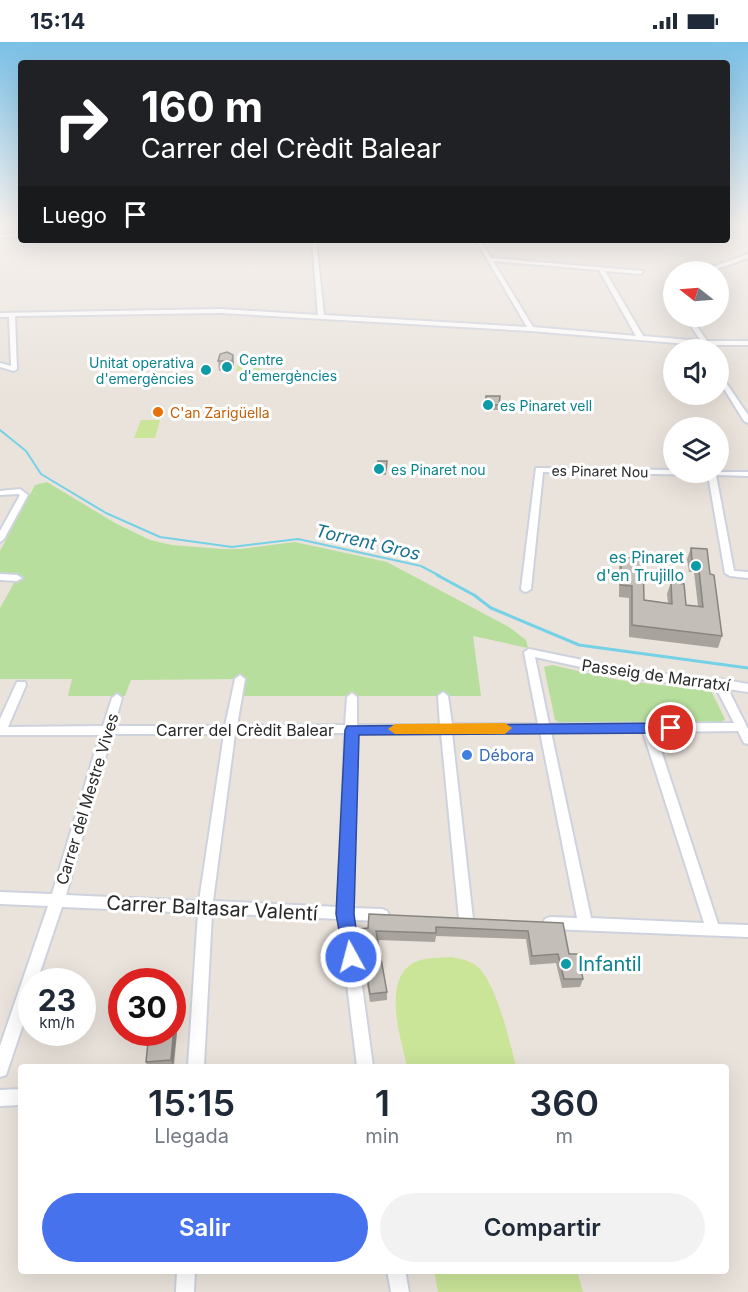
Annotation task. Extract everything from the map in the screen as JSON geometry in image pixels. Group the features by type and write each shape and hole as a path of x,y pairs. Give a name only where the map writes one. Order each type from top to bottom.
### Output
{"street":[{"path":"318,281 321,316"},
{"path":"502,281 531,329"},
{"path":"608,281 640,337"},
{"path":"0,315 221,310 531,329 663,340"},
{"path":"0,364 14,369 9,339 12,315"},
{"path":"729,344 748,343"},
{"path":"729,391 748,421"},
{"name":"es Pinaret Nou","path":"526,589 539,470 663,472"},
{"name":"es Pinaret Nou","path":"729,473 748,474"},
{"path":"714,483 730,573 748,575"},
{"path":"0,493 20,491 24,495 0,539"},
{"path":"0,577 17,578"},
{"name":"Passeig de Marratxí","path":"545,728 529,652 631,674 748,688"},
{"path":"195,1064 205,908 230,731 240,679"},
{"path":"719,683 748,740"},
{"path":"0,731 21,685"},
{"path":"443,696 467,919"},
{"path":"352,697 345,914 365,1064"},
{"name":"Carrer del Mestre Vives","path":"0,1068 57,901 117,698"},
{"name":"Carrer del Crèdit Balear","path":"0,731 741,727"},
{"path":"545,728 585,924"},
{"path":"648,729 713,930"},
{"name":"Carrer Baltasar Valentí","path":"0,898 400,916"},
{"path":"537,922 748,931"},
{"path":"0,1098 18,1097"},
{"path":"185,1292 186,1274"},
{"path":"397,1274 399,1292"}],"green space":[{"path":"240,355 263,355 260,371 236,371"},
{"path":"141,420 160,420 155,438 134,438"},
{"path":"47,482 115,523 150,540 172,545 222,549 295,542 387,562 509,627 526,640 528,648 473,636 481,696 244,696 240,679 131,680 125,696 68,696 72,679 0,679 0,608 19,574 0,573 0,551 35,485"},
{"path":"552,665 618,680 711,691 725,719 722,722 560,723 555,720 544,667"},
{"path":"452,957 474,964 482,971 501,1011 515,1064 407,1064 398,1026 396,995 405,970 415,962 428,958"},
{"path":"435,1274 578,1274 583,1292 438,1292"}],"building":[{"path":"227,352 233,355 232,361 218,361 220,354"},
{"path":"486,396 500,396 499,405 486,405"},
{"path":"378,461 387,461 386,470 378,470"},
{"path":"691,548 707,549 710,574 714,575 722,636 632,625 632,586 621,585 621,557 643,559 644,600 672,604 671,582 684,584 686,605 703,607 698,561 692,560"},
{"path":"369,914 563,923 569,954 578,954 583,979 564,979 558,954 532,956 528,931 436,927 436,933 376,931 387,992 370,994 359,929 368,928"},
{"path":"148,1046 172,1046 171,1060 146,1062"}],"waterway":[{"name":"Torrent Gros","path":"0,430 26,451 41,474 106,513 160,537 232,547 298,539 421,566 440,576"},
{"name":"Torrent Gros","path":"437,575 474,595 491,608 579,645 748,668"}],"slow traffic":[{"path":"395,729 505,728"}],"place":[{"name":"Centre d'emergències","path":"227,367"},
{"name":"Unitat operativa d'emergències","path":"206,370"},
{"name":"es Pinaret vell","path":"488,405"},
{"name":"C'an Zarigüella","path":"158,412"},
{"name":"es Pinaret nou","path":"379,469"},
{"name":"es Pinaret d'en Trujillo","path":"696,566"},
{"name":"Débora","path":"467,755"},
{"name":"Infantil","path":"566,964"}],"route":[{"path":"351,957 345,914 352,730 671,728"}]}
